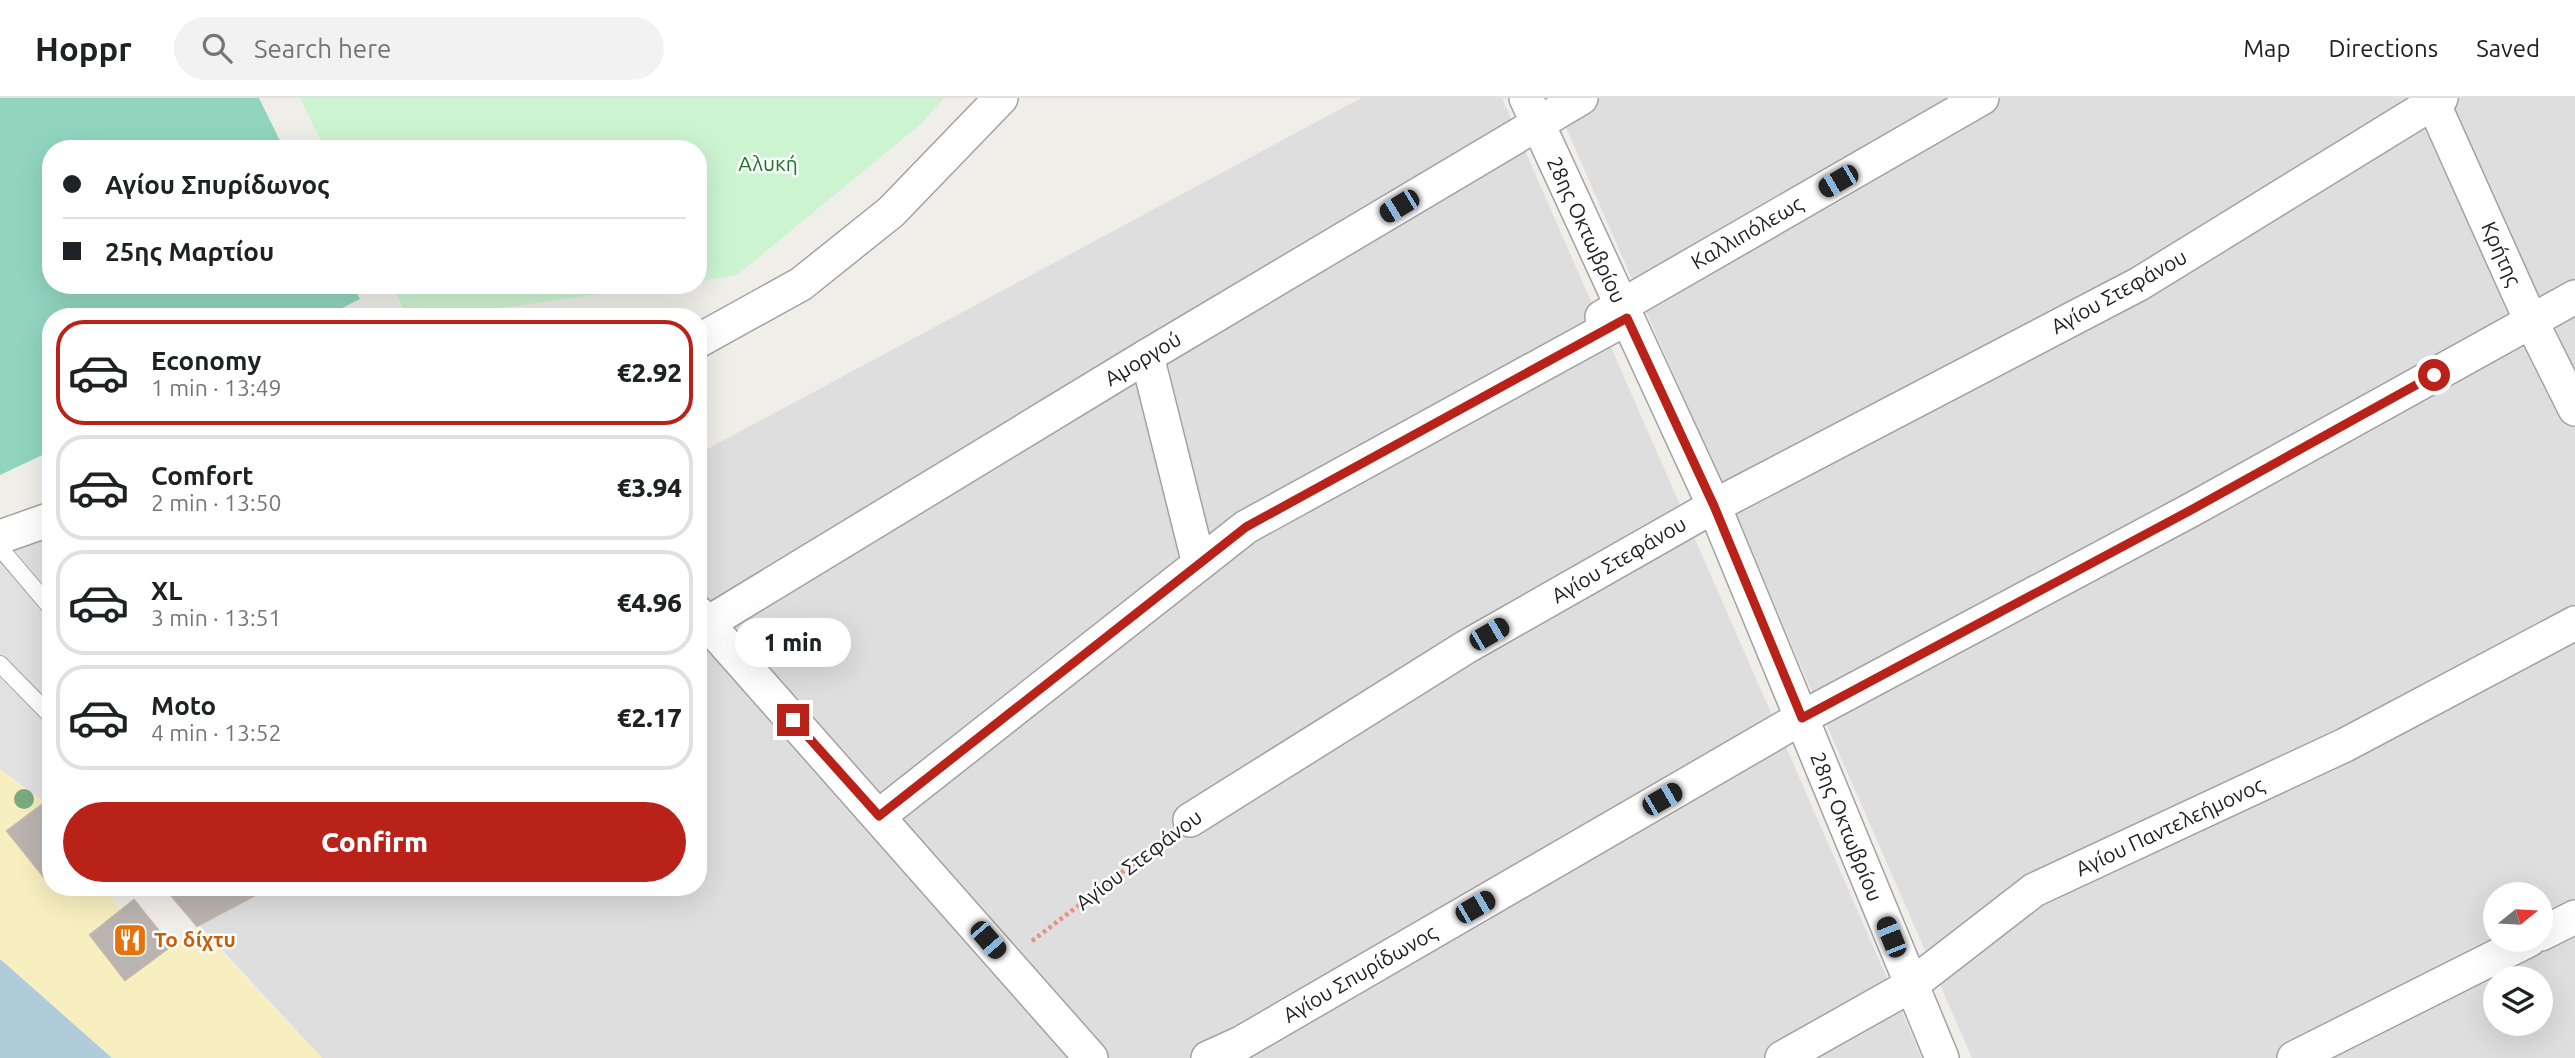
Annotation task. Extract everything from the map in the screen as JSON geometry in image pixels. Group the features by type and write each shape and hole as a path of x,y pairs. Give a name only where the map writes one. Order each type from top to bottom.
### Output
{"street":[{"path":"707,336 801,285 891,212 1001,98"},
{"name":"Αμοργού","path":"707,616 1147,356 1532,111 1580,98"},
{"name":"Καλλιπόλεως","path":"1199,564 1246,527 1624,312 1982,98"},
{"name":"Κρήτης","path":"2435,100 2531,321 2575,409"},
{"name":"Αγίου Στεφάνου","path":"1190,820 1466,647 1714,506 2139,284 2435,100"},
{"name":"28ης Οκτωβρίου","path":"1532,111 1714,506 1942,1058"},
{"name":"Αγίου Σπυρίδωνος","path":"1208,1058 1241,1042 1802,718 2191,510 2575,297"},
{"path":"879,816 1199,564 1147,356"},
{"path":"0,537 42,522"},
{"path":"707,622 1091,1058"},
{"name":"Αγίου Παντελεήμονος","path":"1782,1058 1910,986 2034,890 2345,745 2575,624"},
{"path":"2553,928 2575,917"},
{"path":"2294,1058 2505,952"}],"lane":[{"path":"0,548 42,597"},
{"path":"0,664 42,707"}],"path":[{"name":"Αγίου Στεφάνου","path":"1006,960 1190,820"}],"shaded area":[{"path":"1361,98 1502,98 1922,1058 322,1058 172,896 707,896 707,449"},
{"path":"1553,98 2575,98 2575,1058 1972,1058"},
{"path":"42,541 42,800 0,769 0,555"}],"sand":[{"path":"0,769 42,800 42,804 8,832 42,875 42,896 110,896 121,910 90,935 125,980 197,926 322,1058 112,1058 0,959"}],"green space":[{"path":"0,98 259,98 280,140 42,140 42,294 358,294 360,299 342,308 42,308 42,455 0,475"},
{"name":"Αλυκή","path":"300,98 944,98 922,123 737,275 707,280 707,140 321,140"},
{"path":"396,294 600,294 500,308 403,308"}],"water":[{"path":"0,959 112,1058 0,1058"}],"building":[{"path":"42,805 42,875 7,831"},
{"path":"172,896 254,896 197,926"},
{"name":"Το δίχτυ","path":"134,900 171,946 125,980 90,935"}],"place":[{"name":"Το δίχτυ","path":"130,940"}],"route":[{"path":"793,720 879,816 1246,527 1627,318 1714,506 1802,718 2191,510 2434,375"}]}
